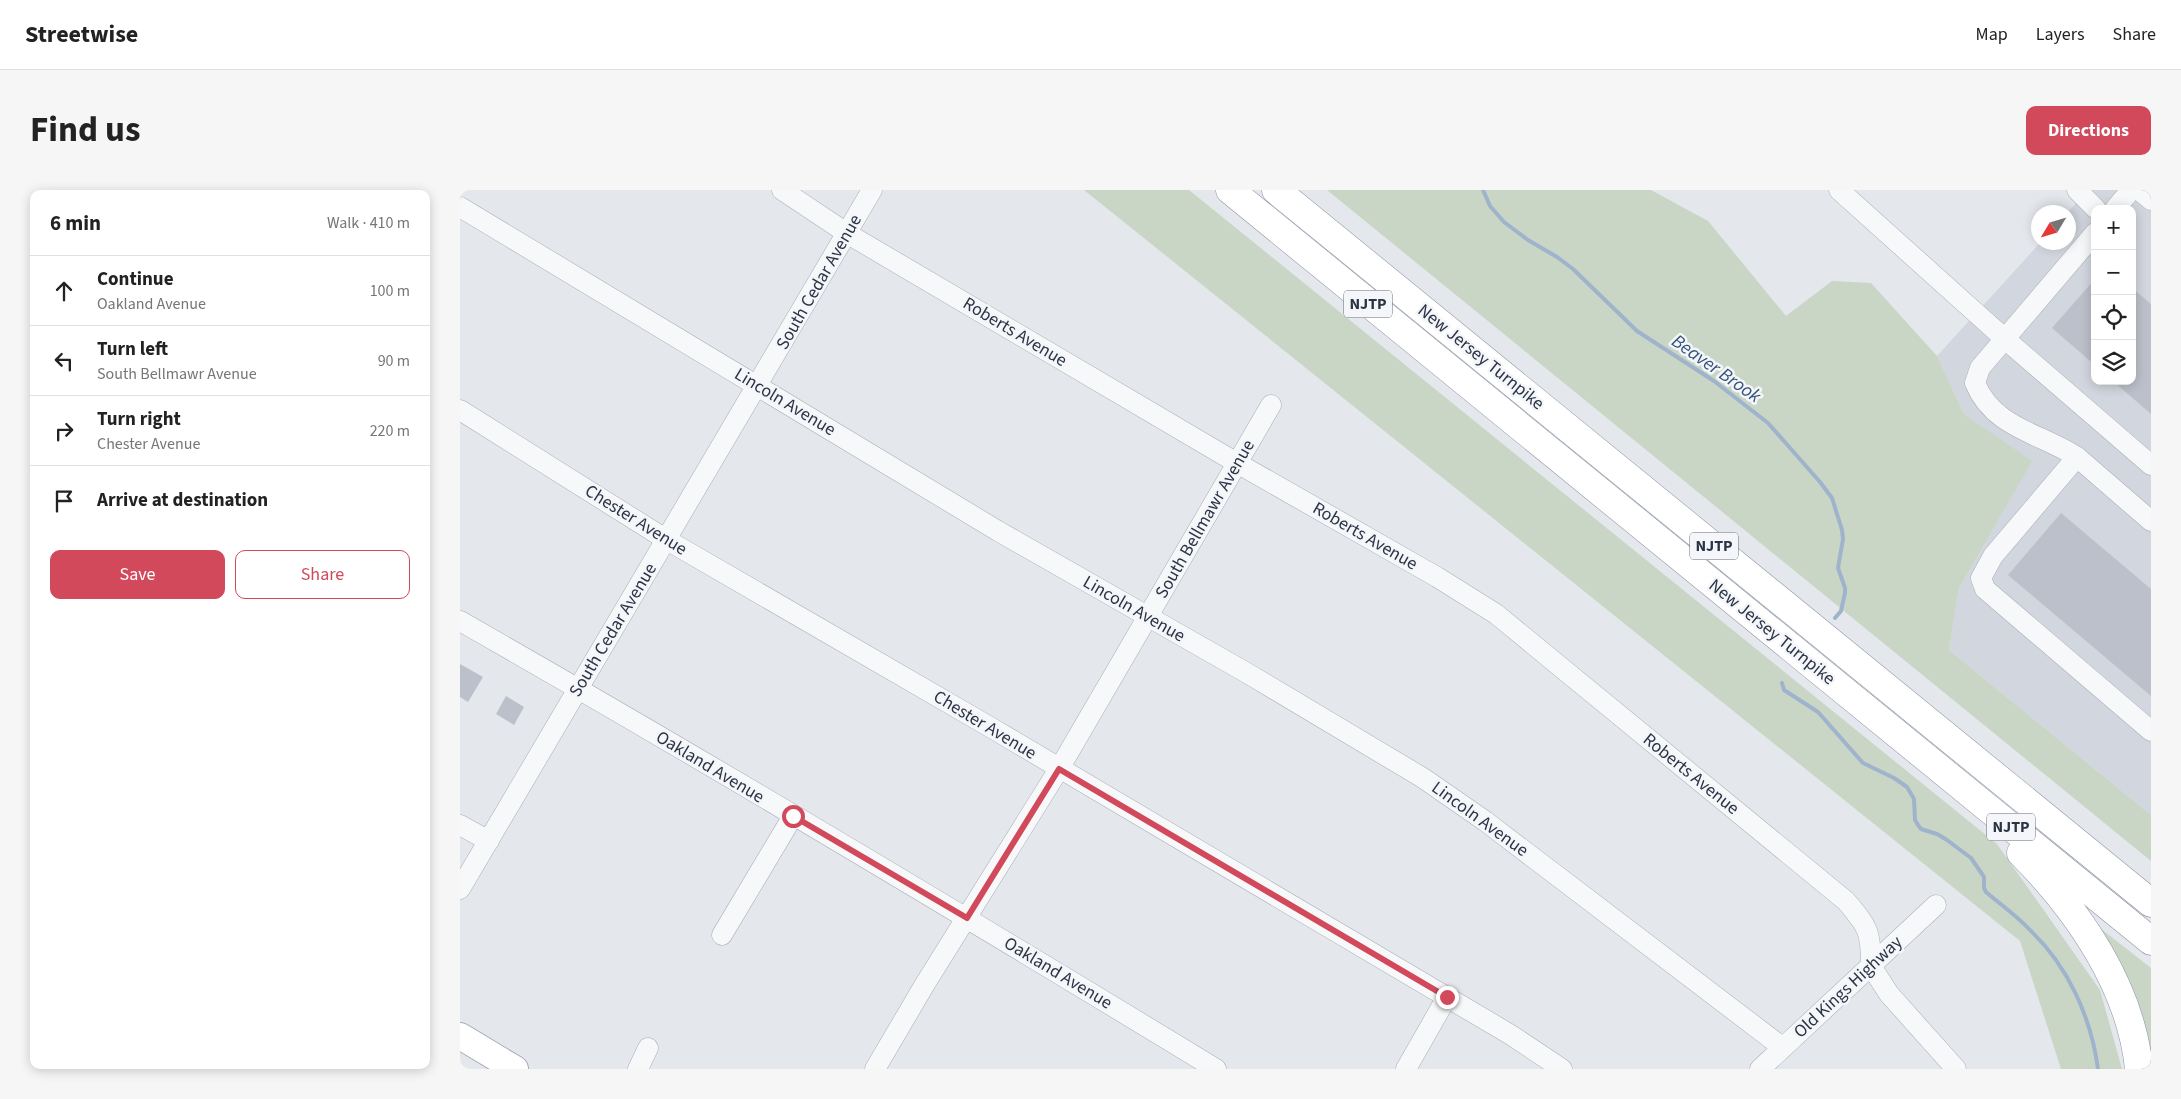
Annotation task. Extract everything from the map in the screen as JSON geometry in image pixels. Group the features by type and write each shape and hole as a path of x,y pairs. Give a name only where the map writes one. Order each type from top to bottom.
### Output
{"highway":[{"name":"New Jersey Turnpike","path":"1230,190 2151,941"},
{"name":"New Jersey Turnpike","path":"1276,190 2151,903"},
{"path":"1871,712 1952,793 2023,854 2064,902 2096,950 2120,996 2134,1040 2139,1069"},
{"path":"1988,770 2089,838 2151,887"}],"main road":[{"path":"460,1036 515,1069"}],"street":[{"name":"Roberts Avenue","path":"782,190 848,234 1237,464 1437,577 1496,614 1846,901 1864,922 1871,939 1871,966"},
{"name":"South Cedar Avenue","path":"460,889 848,234 872,190"},
{"path":"1839,190 2005,339 2151,465"},
{"path":"2077,190 2092,205"},
{"path":"2118,205 2131,190"},
{"path":"2139,190 2151,200"},
{"name":"Lincoln Avenue","path":"460,207 998,531 1256,678 1423,778 1485,821 1782,1047"},
{"path":"2091,238 1980,368 1975,383 1982,398 2014,426 2042,440 2062,447 2077,457 2151,520"},
{"name":"South Bellmawr Avenue","path":"878,1068 967,918 1059,769 1271,405"},
{"name":"Chester Avenue","path":"460,410 667,540 1447,997 1511,1035 1562,1069"},
{"path":"2077,457 1993,556 1981,578 1985,589 2151,731"},
{"name":"Oakland Avenue","path":"460,621 967,918 1216,1069"},
{"path":"722,935 793,816"},
{"path":"460,825 489,841"},
{"name":"Old Kings Highway","path":"1760,1069 1936,905"},
{"path":"1871,966 1889,994 1956,1069"},
{"path":"1406,1069 1447,997"},
{"path":"638,1069 648,1048"}],"shaded area":[{"path":"2088,190 2151,190 2151,815 1949,650 1959,588 2031,461 1964,414 1937,356 2034,250 2076,250 2076,205 2074,205"}],"green space":[{"path":"1084,190 1189,190 1997,844 2100,990 2122,1069 2061,1069 2020,941"},
{"path":"1327,190 1651,190 1708,221 1786,316 1832,281 1871,283 1937,356 1964,414 2032,461 1959,588 1949,650 2151,815 2151,861"},
{"path":"2096,925 2151,968 2151,1069"}],"building":[{"path":"2091,284 2091,362 2052,328"},
{"path":"2136,291 2151,304 2151,414 2118,385 2136,385"},
{"path":"2061,513 2151,589 2151,696 2008,575"},
{"path":"460,664 483,677 468,702 460,697"},
{"path":"506,696 524,707 514,725 496,714"}],"waterway":[{"name":"Beaver Brook","path":"1483,190 1490,206 1504,222 1573,269 1637,331 1714,381 1768,423 1820,482 1832,498 1843,539 1838,568 1845,593 1841,611 1835,618"},
{"name":"Beaver Brook","path":"1782,683 1784,690 1818,712 1863,763 1894,778 1907,787 1914,799 1915,820 1921,829 1937,834 1971,858 1984,877 1986,892 2020,920 2044,944 2076,994 2090,1030 2098,1069"}],"route":[{"path":"793,816 967,918 1059,769 1447,997"}]}
